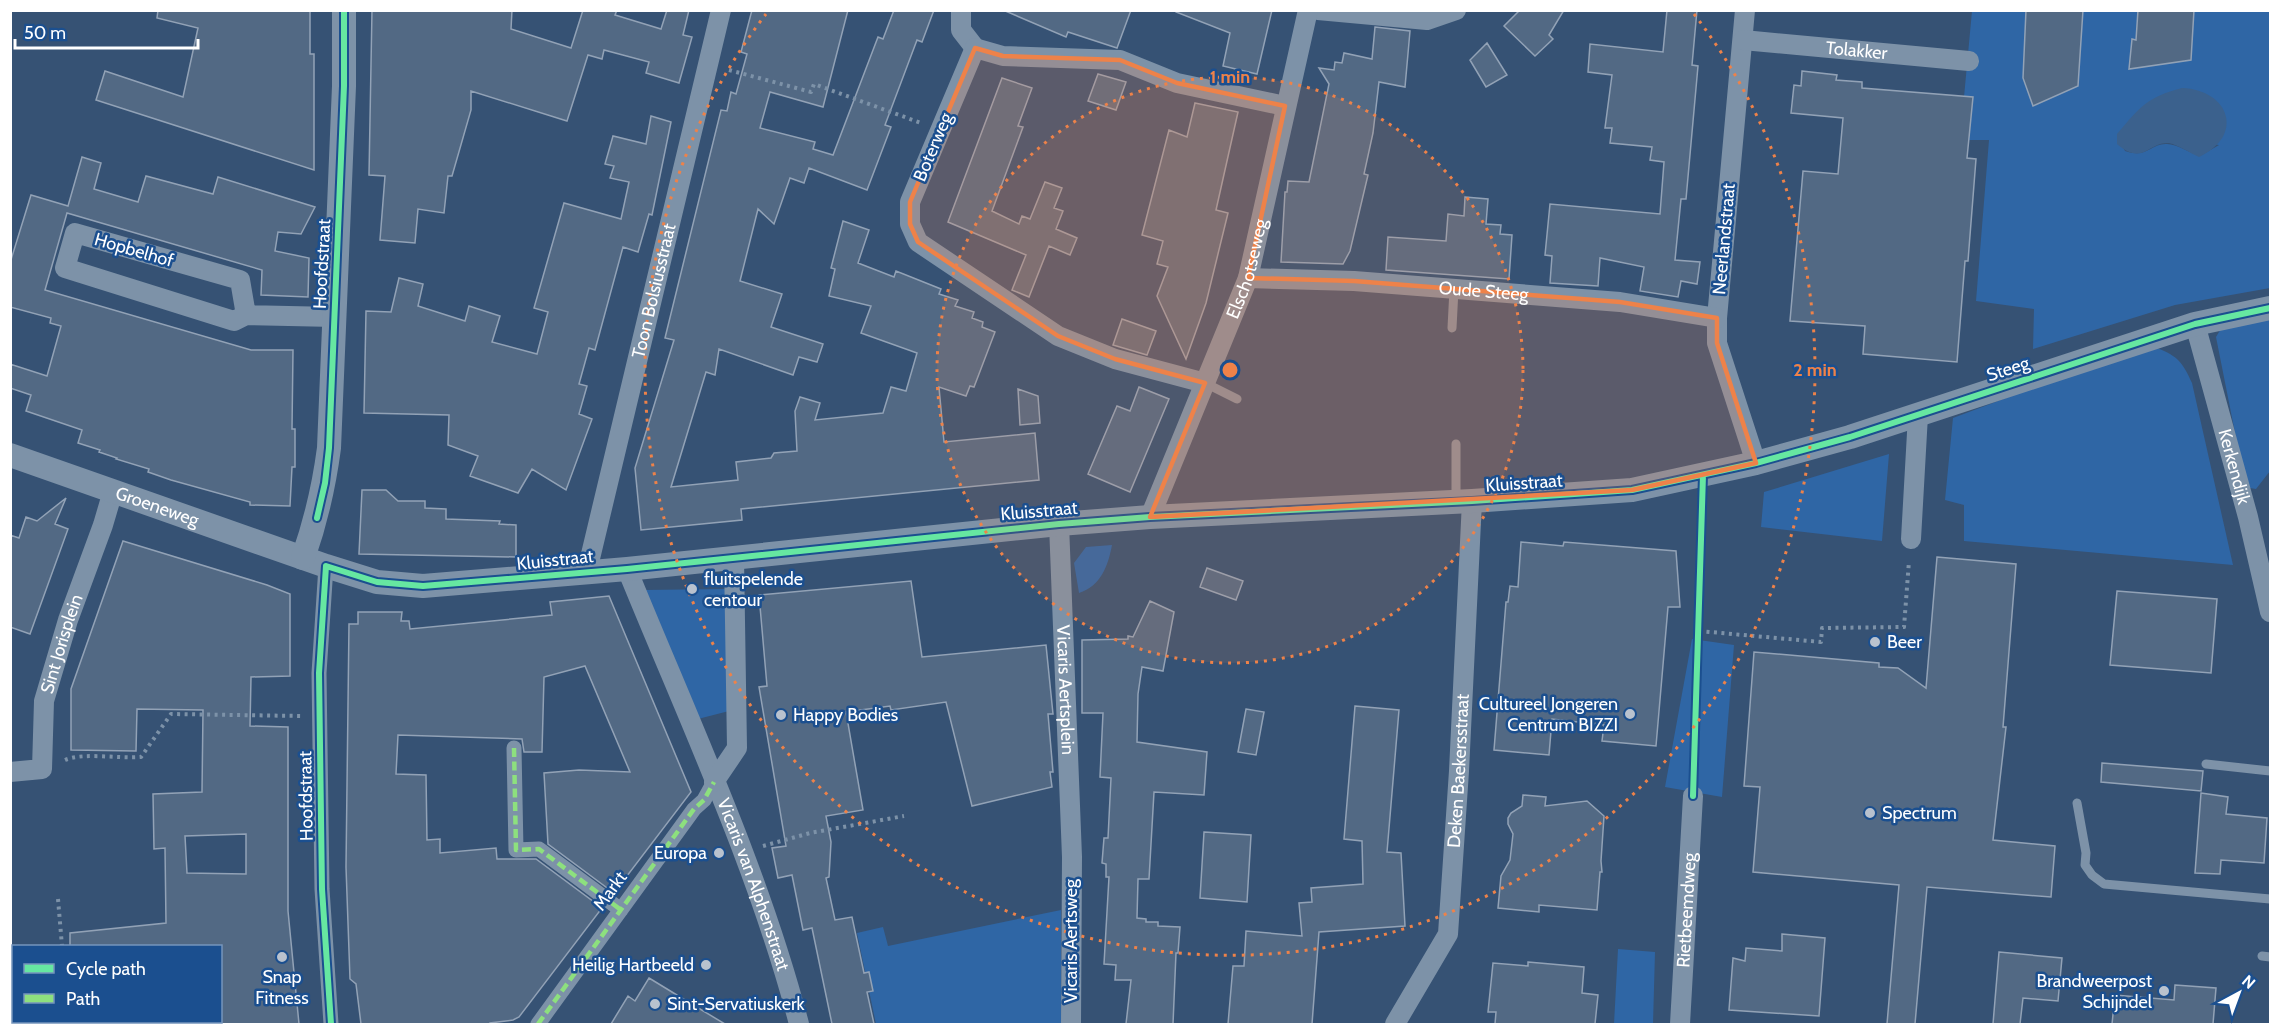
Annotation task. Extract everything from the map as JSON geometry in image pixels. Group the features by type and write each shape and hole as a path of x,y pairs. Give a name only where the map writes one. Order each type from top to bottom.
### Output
{"street":[{"name":"Hoofdstraat","path":"303,558 317,518 328,456 344,86 344,10"},
{"name":"Toon Bolsiusstraat","path":"587,571 721,10"},
{"path":"961,10 961,30 975,48 1003,56 1119,60 1177,83 1285,106"},
{"name":"Elschotseweg","path":"1150,517 1248,278 1308,10"},
{"path":"1318,10 1427,20 1456,10"},
{"name":"Neerlandstraat","path":"1745,10 1717,318 1717,343 1756,463"},
{"name":"Tolakker","path":"1743,40 1969,61"},
{"name":"Boterweg","path":"975,48 909,201 910,224 918,242 1058,336 1115,359 1205,383"},
{"name":"Hopbelhof","path":"246,315 240,280 75,233 65,268 234,321 246,315 335,317"},
{"name":"Oude Steeg","path":"1248,278 1354,281 1620,302 1717,318"},
{"name":"Steeg","path":"1756,463 1850,437 2195,324 2271,308"},
{"name":"Kerkendijk","path":"2195,324 2248,517 2271,612"},
{"path":"1911,539 1918,415"},
{"name":"Groeneweg","path":"10,455 303,558"},
{"name":"Kluisstraat","path":"303,558 377,582 423,586 734,558 1059,524 1150,517 1464,502 1632,490 1756,463"},
{"name":"Sint Jorisplein","path":"42,769 44,701 68,620 113,491"},
{"name":"Deken Baekersstraat","path":"1395,1024 1448,934 1459,771 1464,502"},
{"name":"Vicaris Aertsplein","path":"1059,524 1072,857"},
{"name":"Vicaris van Alphenstraat","path":"714,782 737,748 734,558"},
{"name":"Hoofdstraat","path":"326,566 319,673 319,717 322,889 331,1024"},
{"name":"Vicaris van Alphenstraat","path":"627,568 744,851 788,983 799,1024"},
{"path":"514,748 516,850 539,849 621,910"},
{"path":"10,772 42,769"},
{"name":"Markt","path":"538,1024 694,809 704,800 714,782"},
{"name":"Rietbeemdweg","path":"1680,1024 1693,796"},
{"name":"Vicaris Aertsweg","path":"1071,1024 1072,857"}],"lane":[{"path":"1452,328 1454,289"},
{"path":"1205,383 1237,399"},
{"path":"1456,444 1464,502"},
{"path":"2206,764 2271,771"},
{"path":"2077,803 2086,853 2085,865 2092,875 2104,884 2271,899"}],"path":[{"path":"708,64 811,92 814,84 940,130"},
{"path":"1699,631 1821,642 1822,628 1904,627 1911,539"},
{"path":"1698,642 1699,620"},
{"path":"42,769 76,755 119,759 141,757 171,714 319,717"},
{"path":"744,851 810,833 904,816"},
{"path":"58,899 62,945"}],"highlighted area":[{"path":"975,48 1003,56 1120,60 1177,83 1285,106 1248,278 1354,281 1620,302 1717,318 1717,343 1756,463 1632,490 1150,517 1205,383 1115,359 1058,336 918,242 910,224 910,202"}],"shaded area":[{"path":"1972,11 2270,11 2270,288 2175,305 2033,349 2034,309 1976,301 1989,140 1960,140","holes":["2117,134 2219,145 2200,156 2167,144 2161,144 2144,152 2133,153 2125,151"]},
{"path":"2182,88 2198,91 2221,105 2226,115 2226,126 2222,138 2213,148 2199,157 2169,143 2162,143 2140,153 2126,150 2117,144 2117,134 2145,104 2160,95"},
{"path":"2270,316 2270,471 2256,489 2250,488 2244,478 2216,337 2222,327"},
{"path":"2157,348 2179,361 2192,383 2233,565 1964,541 1964,505 1945,500 1953,418 2078,371"},
{"path":"1889,454 1882,541 1761,527 1764,492"},
{"path":"1112,545 1108,560 1098,580 1093,586 1079,593 1074,563 1086,547"},
{"path":"727,589 729,711 694,720 643,590"},
{"path":"1692,639 1734,645 1722,797 1665,787"},
{"path":"1061,910 1061,1024 876,1024 857,933 883,927 888,946"},
{"path":"1618,949 1655,952 1653,1024 1614,1024"}],"building":[{"path":"158,10 310,10 310,54 314,54 314,170 96,100 105,71 183,97 198,28 157,18"},
{"path":"372,10 512,10 511,29 571,48 583,10 617,10 615,15 661,29 667,10 689,10 683,35 692,37 679,83 646,73 649,62 604,50 602,59 588,55 567,121 471,91 471,110 452,176 448,176 444,213 418,209 415,243 380,240 385,176 369,175"},
{"path":"752,10 848,10 823,107 770,92 760,128 815,142 813,149 833,155 878,37 883,39 894,10 934,10 922,42 917,40 885,125 891,127 867,190 809,168 804,183 790,178 774,224 758,209 740,281 782,294 771,327 823,344 817,362 799,357 793,375 719,349 715,375 706,372 671,487 738,480 736,462 771,458 774,453 797,451 795,411 800,397 820,403 815,420 883,413 891,387 906,391 917,353 861,333 871,306 829,296 835,269 831,268 843,221 869,230 858,263 894,277 896,271 941,289 939,294 958,300 955,306 974,312 972,318 983,322 982,327 995,332 974,387 970,386 966,396 939,387 944,442 1035,433 1039,480 741,509 742,520 641,530 635,468 674,340 665,338 721,110 727,111 731,92 736,94 747,54 741,52"},
{"path":"1003,10 1131,10 1117,48 1068,32 1066,37"},
{"path":"1176,10 1272,10 1257,74 1223,66 1230,33 1176,12"},
{"path":"1520,10 1564,10 1549,35 1553,39 1535,56 1504,26"},
{"path":"1667,10 1697,10 1692,65 1698,66 1686,199 1681,199 1675,260 1700,262 1697,284 1681,281 1678,297 1640,291 1644,267 1600,258 1598,286 1550,283 1552,256 1545,255 1550,204 1660,214 1664,162 1650,160 1652,147 1610,143 1612,128 1605,128 1612,75 1588,72 1590,44 1663,52"},
{"path":"2026,10 2083,10 2078,86 2033,106 2023,78"},
{"path":"2138,10 2194,10 2191,60 2129,69 2132,39 2136,40"},
{"path":"1375,27 1410,31 1405,87 1379,82 1373,133 1364,174 1368,175 1350,251 1343,264 1281,262 1285,192 1287,192 1288,181 1309,182 1329,84 1319,68 1334,70 1335,62 1342,63 1344,53 1372,59"},
{"path":"1487,43 1507,75 1486,87 1470,60"},
{"path":"1802,71 1837,75 1836,80 1862,82 1862,88 1973,97 1967,158 1976,159 1957,362 1863,354 1865,326 1790,321 1803,171 1838,174 1843,118 1791,113 1794,85 1801,86"},
{"path":"1098,74 1126,82 1116,110 1088,101"},
{"path":"1002,78 1032,88 1018,126 1023,127 992,211 1019,224 1022,216 1030,219 1045,182 1062,188 1054,208 1063,211 1056,229 1077,238 1070,255 1049,246 1029,297 1012,290 1026,255 948,222"},
{"path":"1195,103 1238,112 1216,210 1228,213 1206,303 1186,359 1157,296 1168,267 1157,264 1163,241 1142,235 1169,130 1187,137"},
{"path":"651,116 671,122 652,215 649,214 638,252 623,247 595,350 589,348 579,384 587,386 579,414 592,419 566,490 532,469 518,493 470,476 478,456 448,445 449,415 364,413 366,311 391,312 399,278 423,284 418,306 465,321 469,306 500,316 492,342 537,354 548,312 534,308 564,203 621,219 629,182 610,178 614,166 605,164 613,136 646,144"},
{"path":"82,157 101,163 94,189 138,202 146,176 213,194 218,177 315,207 301,234 278,232 275,251 309,258 308,297 261,295 262,270 67,213 45,290 251,350 293,350 292,429 295,429 295,467 292,467 290,506 250,505 250,502 171,480 148,472 149,469 99,452 100,450 78,443 82,430 26,411 31,395 10,388 10,364 47,376 61,326 50,323 51,318 10,307 10,263 31,195 68,206"},
{"path":"1465,197 1488,199 1486,224 1501,225 1500,234 1512,235 1509,279 1386,270 1388,237 1446,241 1448,214 1464,216"},
{"path":"1122,319 1156,331 1147,355 1113,345"},
{"path":"1139,387 1169,399 1130,492 1088,474 1117,406 1130,411"},
{"path":"1018,389 1038,396 1040,423 1020,425"},
{"path":"362,490 386,490 398,501 425,501 425,508 446,509 446,519 500,521 499,524 516,525 516,557 359,554"},
{"path":"66,498 55,524 68,529 30,634 10,627 10,535 19,538 26,517 37,521"},
{"path":"123,541 290,594 290,676 251,677 250,726 288,727 288,911 299,1024 220,1024 222,1023 222,945 70,945 70,933 166,923 165,848 154,849 153,794 202,792 203,710 137,709 136,751 71,750 71,689","holes":["246,834 246,874 187,873 185,836"]},
{"path":"1521,542 1563,546 1564,542 1676,551 1680,607 1668,607 1656,746 1602,741 1604,725 1552,719 1549,755 1494,750 1506,602 1508,602 1510,586 1518,587"},
{"path":"1937,557 2016,564 2003,727 2006,727 1993,840 2055,846 2051,897 1927,887 1915,1024 1887,1024 1899,885 1753,872 1760,787 1744,786 1754,652 1879,663 1879,667 1898,668 1926,688"},
{"path":"1207,568 1243,581 1236,600 1200,587"},
{"path":"911,581 922,657 1046,645 1053,714 1048,714 1053,772 1050,772 1052,787 972,806 946,702 891,710 890,706 846,712 863,810 826,816 831,842 829,877 826,878 835,920 852,917 864,973 869,972 873,991 867,992 874,1024 832,1024 812,928 803,930 792,875 778,878 772,848 786,846 759,687 767,686 759,595"},
{"path":"2117,591 2217,599 2211,673 2110,665"},
{"path":"609,596 691,792 614,893 548,844 544,773 579,770 630,772 585,666 544,677 542,752 524,752 522,739 398,735 396,774 426,775 427,840 440,839 440,853 496,848 497,859 536,859 602,908 519,1017 513,1020 490,1024 361,1024 356,984 350,979 346,867 349,624 358,624 358,612 402,612 401,621 409,621 410,629 552,615 550,602"},
{"path":"1150,601 1174,612 1163,671 1142,667 1138,694 1137,742 1207,752 1204,795 1154,792 1149,879 1138,879 1137,918 1146,919 1146,922 1158,922 1158,926 1180,927 1178,953 1176,953 1173,1024 1126,1024 1131,980 1115,980 1116,965 1104,964 1109,877 1106,877 1106,864 1102,863 1104,838 1108,838 1111,778 1100,777 1103,713 1082,713 1082,640 1133,637"},
{"path":"1355,706 1399,710 1387,852 1401,853 1405,926 1319,932 1312,1024 1228,1024 1233,966 1244,966 1246,931 1302,936 1299,903 1312,902 1311,888 1363,884 1362,841 1344,839"},
{"path":"1246,709 1264,712 1256,755 1238,752"},
{"path":"2102,763 2203,771 2201,791 2101,782"},
{"path":"2201,793 2228,797 2226,814 2267,818 2264,863 2221,860 2220,874 2195,873"},
{"path":"1523,795 1546,797 1545,806 1587,801 1604,816 1602,872 1600,872 1597,910 1539,905 1539,912 1498,908 1501,876 1510,860 1513,834 1508,818 1511,813 1522,806"},
{"path":"1204,832 1251,835 1247,902 1200,898"},
{"path":"1782,934 1825,938 1819,1016 1729,1010 1733,958 1745,961 1746,948 1782,951"},
{"path":"1999,952 2062,958 2058,1001 2023,998 2020,1024 1993,1024"},
{"path":"1528,962 1584,967 1582,993 1598,995 1595,1024 1495,1024 1496,1012 1488,1012 1493,963 1528,966"},
{"name":"Sint-Servatiuskerk","path":"649,978 725,1024 611,1024 628,996 635,1001"},
{"path":"2175,985 2216,988 2213,1024 2112,1024 2115,995 2174,1000"}],"marked path":[{"path":"514,748 516,850 539,849 621,910"},
{"path":"538,1024 694,809 704,800 714,782"}],"cycle path":[{"path":"317,518 325,483 329,448 344,86 344,10"},
{"path":"331,1024 322,889 319,673 326,566 377,582 423,586 627,569 1059,524 1632,490 1756,463 1850,437 2195,324 2270,308"},
{"path":"1693,796 1703,475"}],"place":[{"name":"fluitspelende centour","path":"692,589"},
{"name":"Beer","path":"1875,642"},
{"name":"Cultureel Jongeren Centrum BIZZI","path":"1630,714"},
{"name":"Happy Bodies","path":"781,715"},
{"name":"Spectrum","path":"1870,813"},
{"name":"Europa","path":"719,853"},
{"name":"Snap Fitness","path":"282,957"},
{"name":"Heilig Hartbeeld","path":"706,965"},
{"name":"Brandweerpost Schijndel","path":"2164,991"},
{"name":"Sint-Servatiuskerk","path":"655,1004"}]}
